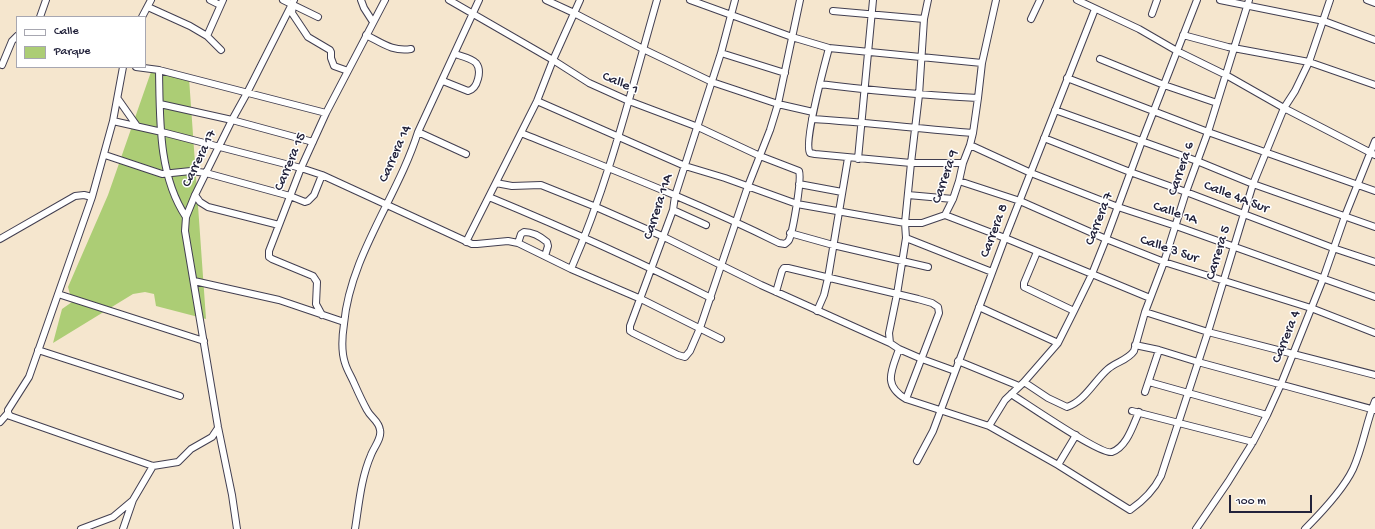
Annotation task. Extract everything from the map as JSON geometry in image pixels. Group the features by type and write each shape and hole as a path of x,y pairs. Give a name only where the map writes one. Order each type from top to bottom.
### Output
{"street":[{"path":"40,16 46,0"},
{"path":"143,16 151,0"},
{"path":"207,36 222,3 210,0"},
{"path":"283,0 293,3 318,17"},
{"path":"361,0 364,8 374,22"},
{"name":"Carrera 15","path":"322,315 316,304 317,282 313,276 272,259 269,256 271,243 301,168 326,113 385,0"},
{"name":"Calle 1","path":"449,0 553,60 589,83 629,101 698,127 760,156 792,168 800,173 799,184"},
{"name":"Carrera 14","path":"355,529 364,473 380,434 380,430 377,421 368,412 345,363 342,339 350,292 374,229 412,151 418,132 443,81 472,14 480,0"},
{"path":"546,0 712,82 813,115 916,129 973,133"},
{"path":"466,242 537,101 553,60 580,0"},
{"path":"571,268 610,168 657,0"},
{"path":"690,0 731,16 829,48 982,63"},
{"name":"Carrera 11A","path":"700,328 690,351 684,357 633,333 629,329 652,268 662,236 673,210 675,196 721,53 735,0"},
{"path":"700,328 735,222 770,130 778,104 800,0"},
{"path":"858,159 873,0"},
{"path":"890,343 889,333 906,238 905,224 916,129 924,19 928,0"},
{"name":"Carrera 9","path":"996,0 982,63 973,133 953,199 945,215 1150,298"},
{"path":"1031,19 1040,0"},
{"path":"1077,0 1087,2 1095,9 1140,30 1177,51 1226,75 1284,108 1373,154"},
{"path":"1152,14 1157,0"},
{"name":"Carrera 7","path":"989,426 1002,404 1058,343 1074,311 1092,274 1106,239 1130,172 1197,0"},
{"path":"1220,0 1248,3 1324,21 1375,40"},
{"name":"Carrera 5","path":"1058,465 1130,510 1145,498 1159,480 1208,332 1253,184 1284,108 1295,91 1310,62 1330,0"},
{"path":"1368,0 1375,3"},
{"path":"293,3 292,13 305,33 316,43 330,50 332,63 334,66 348,71"},
{"name":"Carrera 17","path":"237,529 231,487 218,427 185,231 186,217 195,195 232,120 293,3"},
{"name":"Carrera 6","path":"1136,345 1145,312 1164,262 1186,192 1208,132 1248,3"},
{"path":"148,7 190,26 207,36 220,50"},
{"name":"Carrera 8","path":"917,461 933,431 1005,238 1095,9"},
{"path":"833,11 924,19"},
{"path":"366,35 393,49 402,51 411,49"},
{"path":"1183,35 1234,48 1310,62 1375,85"},
{"path":"2,65 12,42 16,37"},
{"path":"829,48 813,115 808,151 815,154 858,159 911,163 963,164"},
{"path":"721,53 785,73"},
{"path":"443,81 468,91 472,90 476,86 477,65 474,61 455,54"},
{"path":"1100,59 1164,85 1217,103"},
{"path":"0,422 8,413 8,410 29,378 92,197 105,155 124,68"},
{"path":"144,68 160,70 326,113"},
{"path":"160,70 160,104 167,174 179,207 186,217"},
{"path":"1067,78 1208,132 1375,191"},
{"path":"820,84 919,95 978,98"},
{"path":"118,99 137,126"},
{"path":"537,101 685,166 748,186 797,204 905,224 918,224 945,215"},
{"path":"160,104 232,120 313,142"},
{"path":"1055,110 1197,161 1253,184 1375,227"},
{"path":"113,121 219,146 322,175 466,242 477,244 508,241 518,243 641,299 721,339"},
{"path":"418,132 466,154"},
{"path":"521,133 610,168 783,244 788,242 797,204 799,184 842,192"},
{"name":"Calle 4A Sur","path":"1044,138 1243,215 1375,262"},
{"name":"Carrera 4","path":"1196,529 1253,442 1267,415 1323,280 1333,248 1357,184 1373,154 1375,141"},
{"name":"Calle 1A","path":"970,145 1031,173 1118,207 1176,226 1375,298"},
{"path":"105,155 152,172 167,174 191,171 206,173 290,196 305,202 314,195 322,175"},
{"path":"817,311 823,299 828,278 848,158"},
{"name":"Calle 3 Sur","path":"959,181 1020,201 1106,239 1164,262 1311,308 1375,333"},
{"path":"496,183 512,186 541,185 596,207 662,236 776,292 890,343 899,349 955,371"},
{"path":"0,239 75,196 84,195 92,197"},
{"path":"195,195 200,202 208,207 279,224"},
{"path":"908,195 953,199"},
{"path":"489,197 584,237 652,268 711,298"},
{"path":"673,210 706,225"},
{"path":"518,243 521,234 524,232 528,232 543,239 547,242 548,246 545,256"},
{"path":"790,233 833,245 928,267"},
{"path":"906,238 992,272"},
{"path":"1037,252 1024,283 1024,287 1074,311"},
{"path":"776,292 781,273 786,268 897,294 938,306 939,310 906,399"},
{"path":"194,282 278,300 344,322"},
{"path":"58,294 204,341"},
{"path":"979,307 1058,343"},
{"path":"1145,312 1208,332 1375,375"},
{"path":"958,361 1021,384 1063,406 1067,406 1071,405 1083,396 1109,368 1132,354 1136,345 1374,409"},
{"path":"899,349 890,379 897,394 906,399 989,426 1058,465 1076,435"},
{"path":"38,350 180,396"},
{"path":"1145,392 1159,350"},
{"path":"1149,382 1267,415"},
{"path":"1011,394 1076,435 1108,453 1113,452 1123,444 1129,435 1139,412"},
{"path":"1305,529 1342,487 1350,474 1360,451 1374,409 1375,401"},
{"path":"1132,411 1253,442"},
{"path":"8,413 10,416 153,466 178,462 192,449 212,437 218,427"},
{"path":"123,529 133,500 153,466"},
{"path":"81,529 113,517 133,500"}],"green space":[{"path":"152,69 189,78 206,319 156,306 154,294 145,292 133,294 53,343 62,309 72,302 68,287 108,195"}]}
